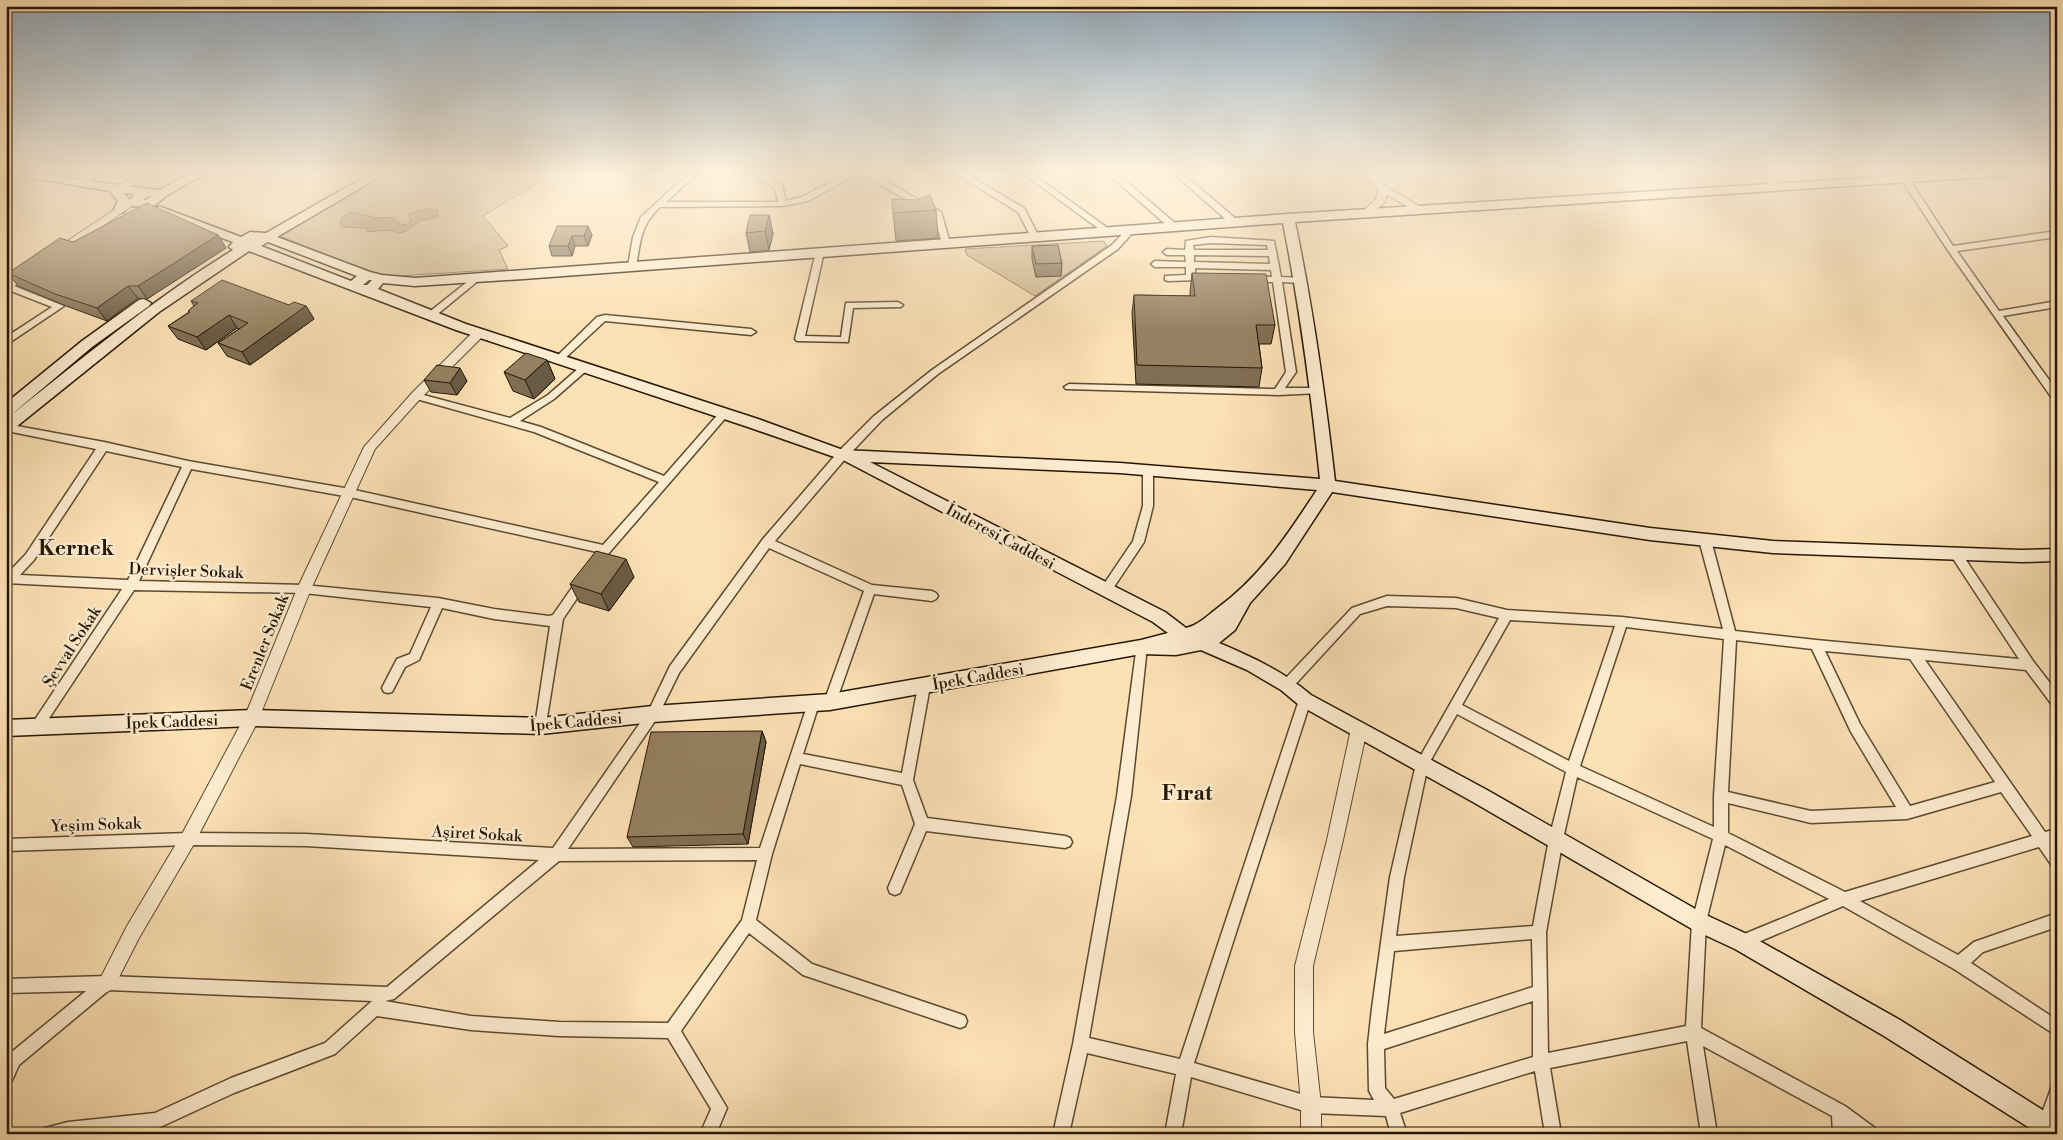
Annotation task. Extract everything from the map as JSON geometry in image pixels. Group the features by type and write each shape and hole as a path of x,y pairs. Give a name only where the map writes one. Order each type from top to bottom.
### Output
{"main road":[{"path":"199,225 246,244 367,283 476,278 1185,225"},
{"path":"233,225 367,283 396,301 431,315 583,369 724,414 842,455 1148,470 1328,486 1650,534 1773,547 2021,556 2057,555"},
{"path":"6,411 112,325 190,273 246,244 260,243 261,236 278,225"},
{"path":"261,236 281,225"},
{"path":"1290,225 1301,280 1318,391 1328,486"},
{"path":"6,427 148,312 246,244"},
{"path":"396,301 394,292 415,282"},
{"name":"İnderesi Caddesi","path":"842,455 906,485 1159,617 1192,639 1253,665 1288,685 1305,700 1556,839 1699,922 1742,942 1892,1028 2051,1128"},
{"name":"İpek Caddesi","path":"6,728 38,725 252,718 541,726 653,714 821,703 1192,639 1244,598 1279,560 1328,486"}],"street":[{"path":"7,288 96,225"},
{"path":"632,266 637,237 642,225"},
{"path":"941,225 946,243"},
{"path":"1029,225 1035,237"},
{"path":"1100,225 1109,232"},
{"path":"1935,225 2057,399"},
{"path":"51,1134 68,1130 156,1121 231,1086 330,1050 389,994 556,855 653,714 674,670 767,542 842,455 878,418 935,372 1115,247 1131,230"},
{"path":"1951,250 2057,234"},
{"path":"820,252 800,339 845,340 849,306 898,305"},
{"path":"1167,252 1273,253 1291,372 1278,392"},
{"path":"1189,252 1191,278"},
{"path":"1155,264 1275,266"},
{"path":"431,315 476,278"},
{"path":"1168,278 1210,279"},
{"path":"1239,279 1301,280"},
{"path":"6,342 60,306 7,288"},
{"path":"1998,314 2057,304"},
{"path":"558,360 600,319 605,318 750,332"},
{"name":"Erenler Sokak","path":"107,984 134,932 188,839 252,718 304,589 370,447 416,396 479,333"},
{"path":"511,422 551,397 583,369"},
{"path":"2046,382 2057,380"},
{"path":"1069,387 1278,392 1318,391"},
{"path":"416,396 537,429 666,481"},
{"path":"541,726 557,618 604,550 724,414"},
{"path":"6,427 188,465 350,493 604,550"},
{"path":"8,579 30,557 104,446"},
{"path":"131,585 188,465"},
{"path":"1106,590 1138,542 1148,506 1148,470"},
{"path":"1705,540 1730,634 1720,796 1721,836 1699,922 1693,1032 1709,1134"},
{"path":"767,542 870,589 932,596"},
{"path":"1956,554 2029,665 2057,702"},
{"name":"Dervişler Sokak","path":"8,579 131,585 304,589 438,603 503,616 550,621 557,618"},
{"name":"Şevval Sokak","path":"38,725 131,585"},
{"path":"672,1031 748,923 765,854 796,758 870,589"},
{"path":"1288,685 1356,612 1387,601 1456,604 1507,615 1622,622 1816,646 2029,665"},
{"path":"388,688 401,663 415,657 438,603"},
{"path":"1399,1134 1391,1108 1377,1091 1376,1044 1397,876 1422,764 1507,615"},
{"path":"1553,1134 1541,1062 1539,932 1556,839 1574,769 1622,622"},
{"path":"1816,646 1854,728 1907,813"},
{"path":"1061,1134 1081,1044 1124,796 1141,647"},
{"path":"1915,656 2057,861"},
{"path":"895,888 922,824 907,780 924,686"},
{"path":"1173,1134 1185,1068 1305,700"},
{"path":"1454,707 1574,769 1721,836 1844,899 1959,964 2057,1029"},
{"path":"1311,1134 1311,1105 1304,1032 1304,966 1335,840 1359,729"},
{"path":"796,758 907,780"},
{"path":"1720,796 1811,817 1907,813 2004,785"},
{"path":"922,824 1065,842"},
{"path":"1742,942 1844,899 2057,835"},
{"name":"Aşiret Sokak","path":"188,839 306,840 556,855 765,854"},
{"name":"Yeşim Sokak","path":"6,845 188,839"},
{"path":"1959,964 1979,947 2057,920"},
{"path":"748,923 808,970 960,1021"},
{"path":"1388,944 1539,932"},
{"path":"6,986 107,984 389,994"},
{"path":"6,1078 13,1060 107,984"},
{"path":"1376,1044 1539,992"},
{"path":"374,1008 472,1023 559,1029 672,1031"},
{"path":"672,1031 719,1108 708,1134"},
{"path":"1081,1044 1185,1068 1311,1105 1391,1108 1541,1062 1693,1032 1839,1112 1869,1134"},
{"path":"2051,1128 2057,1091"},
{"path":"1839,1112 1841,1134"}],"shaded area":[{"path":"297,225 491,225 508,246 499,250 508,269 383,277 279,236"},
{"path":"341,225 414,225 406,231 399,233 388,230 368,232 366,228 342,227"},
{"path":"1104,241 1107,246 1035,296 967,255 965,249"}],"building":[{"path":"105,225 196,225 218,235 138,286 128,286 97,308 55,294 8,273 60,238 73,242"},
{"path":"748,225 766,225 765,231 746,233"},
{"path":"557,226 588,226 584,236 572,236 568,246 549,246"},
{"path":"1058,245 1062,263 1036,264 1032,246"},
{"path":"1192,273 1266,274 1275,325 1256,325 1262,368 1137,365 1134,295 1195,296"},
{"path":"222,280 289,305 294,302 306,306 242,352 218,343 248,323 229,315 197,337 168,326 190,312 188,311 198,303 191,301"},
{"path":"526,353 547,360 525,380 504,372"},
{"path":"437,365 460,368 450,383 424,380"},
{"path":"596,551 626,559 601,594 570,584"},
{"path":"762,731 743,834 627,837 651,732"}],"waterway":[{"path":"86,355 155,303"}],"district":[{"name":"Kernek","path":"76,548"},
{"name":"Fırat","path":"1187,793"}]}
